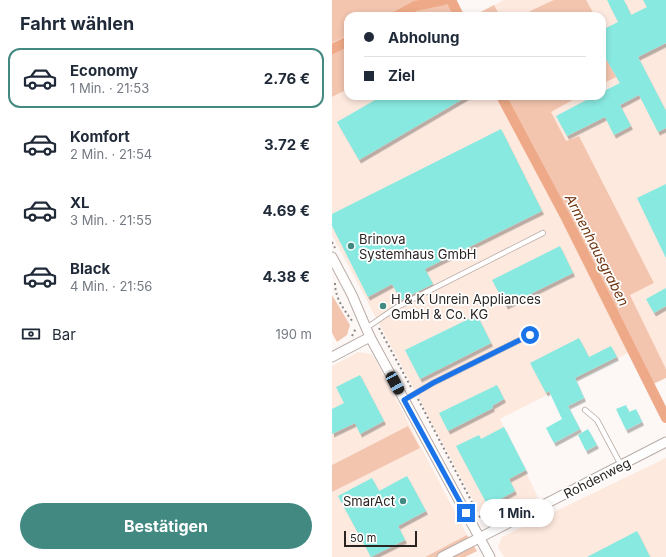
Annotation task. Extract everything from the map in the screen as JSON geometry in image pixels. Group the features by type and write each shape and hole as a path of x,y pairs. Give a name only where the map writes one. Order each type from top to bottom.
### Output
{"street":[{"path":"335,255 352,295 364,331 404,400 490,557"},
{"path":"333,355 364,331"},
{"name":"Rohdenweg","path":"442,557 666,442"}],"lane":[{"path":"364,331 396,307 543,233"},
{"path":"404,400 530,335"},
{"path":"585,410 597,420 621,465"}],"path":[{"path":"332,242 335,255"},
{"path":"335,279 335,292 342,306 364,331"},
{"path":"376,322 452,461 478,516 484,521 492,521"}],"shaded area":[{"path":"332,0 429,0 410,3 393,12 344,12 344,37 332,43"},
{"path":"504,0 666,0 666,369 630,295 654,283 579,136 566,142 510,100 606,100 606,12 481,12"},
{"path":"554,0 586,0 593,12 530,12"},
{"path":"449,3 455,12 411,12 417,9"},
{"path":"494,5 498,12 481,12"},
{"path":"344,46 344,91 332,97 332,52"},
{"path":"606,59 616,77 606,82"},
{"path":"344,91 344,100 501,100 630,352 500,419 538,497 493,518 484,519 477,508 332,235 332,97"},
{"path":"507,100 573,100 551,112 566,141 579,136 654,283 630,295 666,369 666,378 653,384 569,217"},
{"path":"332,295 350,325 347,335 337,342 332,333"},
{"path":"358,352 371,354 375,359 467,535 425,557 332,557 332,492 419,448 408,426 332,465 332,366"},
{"path":"408,426 420,448 332,492 332,465"},
{"path":"666,458 666,557 504,557 498,547 502,537"},
{"path":"467,535 477,551 465,557 425,557"}],"building":[{"path":"607,0 624,0 631,15 647,7 643,0 666,0 666,43 638,57 666,111 666,128 658,132 639,95 620,105 631,126 614,135 605,117 567,136 556,116 586,100 606,100 606,90 620,83 606,59 606,28 618,22"},
{"path":"375,100 461,100 359,160 337,122"},
{"path":"501,129 542,211 425,269 433,284 401,300 392,284 368,297 332,226 332,214"},
{"path":"666,184 666,258 637,198"},
{"path":"560,246 573,273 506,306 492,280"},
{"path":"666,288 666,306 654,313 646,299"},
{"path":"477,315 491,343 420,379 405,350"},
{"path":"579,338 589,357 611,346 617,357 575,378 584,398 568,406 580,429 554,443 546,428 562,419 549,391 546,393 530,363"},
{"path":"360,375 384,421 360,434 355,423 332,434 332,409 344,403 336,387"},
{"path":"497,385 504,399 492,406 493,408 448,431 439,413"},
{"path":"626,405 629,412 636,409 642,422 626,430 616,409"},
{"path":"504,427 526,470 509,479 515,491 488,506 456,446 479,435 481,439"},
{"path":"588,429 597,445 586,451 578,435"},
{"path":"407,476 426,511 398,526 405,540 371,557 338,496 372,478 379,491"},
{"path":"637,531 650,557 587,557"}],"waterway":[{"path":"404,12 415,6 444,0"},
{"name":"Armenhausgraben","path":"451,0 457,12"},
{"path":"332,49 344,43"},
{"name":"Armenhausgraben","path":"503,100 566,218 666,418"}],"place":[{"name":"Brinova Systemhaus GmbH","path":"351,246"},
{"name":"H & K Unrein Appliances GmbH & Co. KG","path":"383,306"},
{"name":"SmarAct","path":"403,501"}],"route":[{"path":"466,513 404,400 433,383 530,335"}]}
